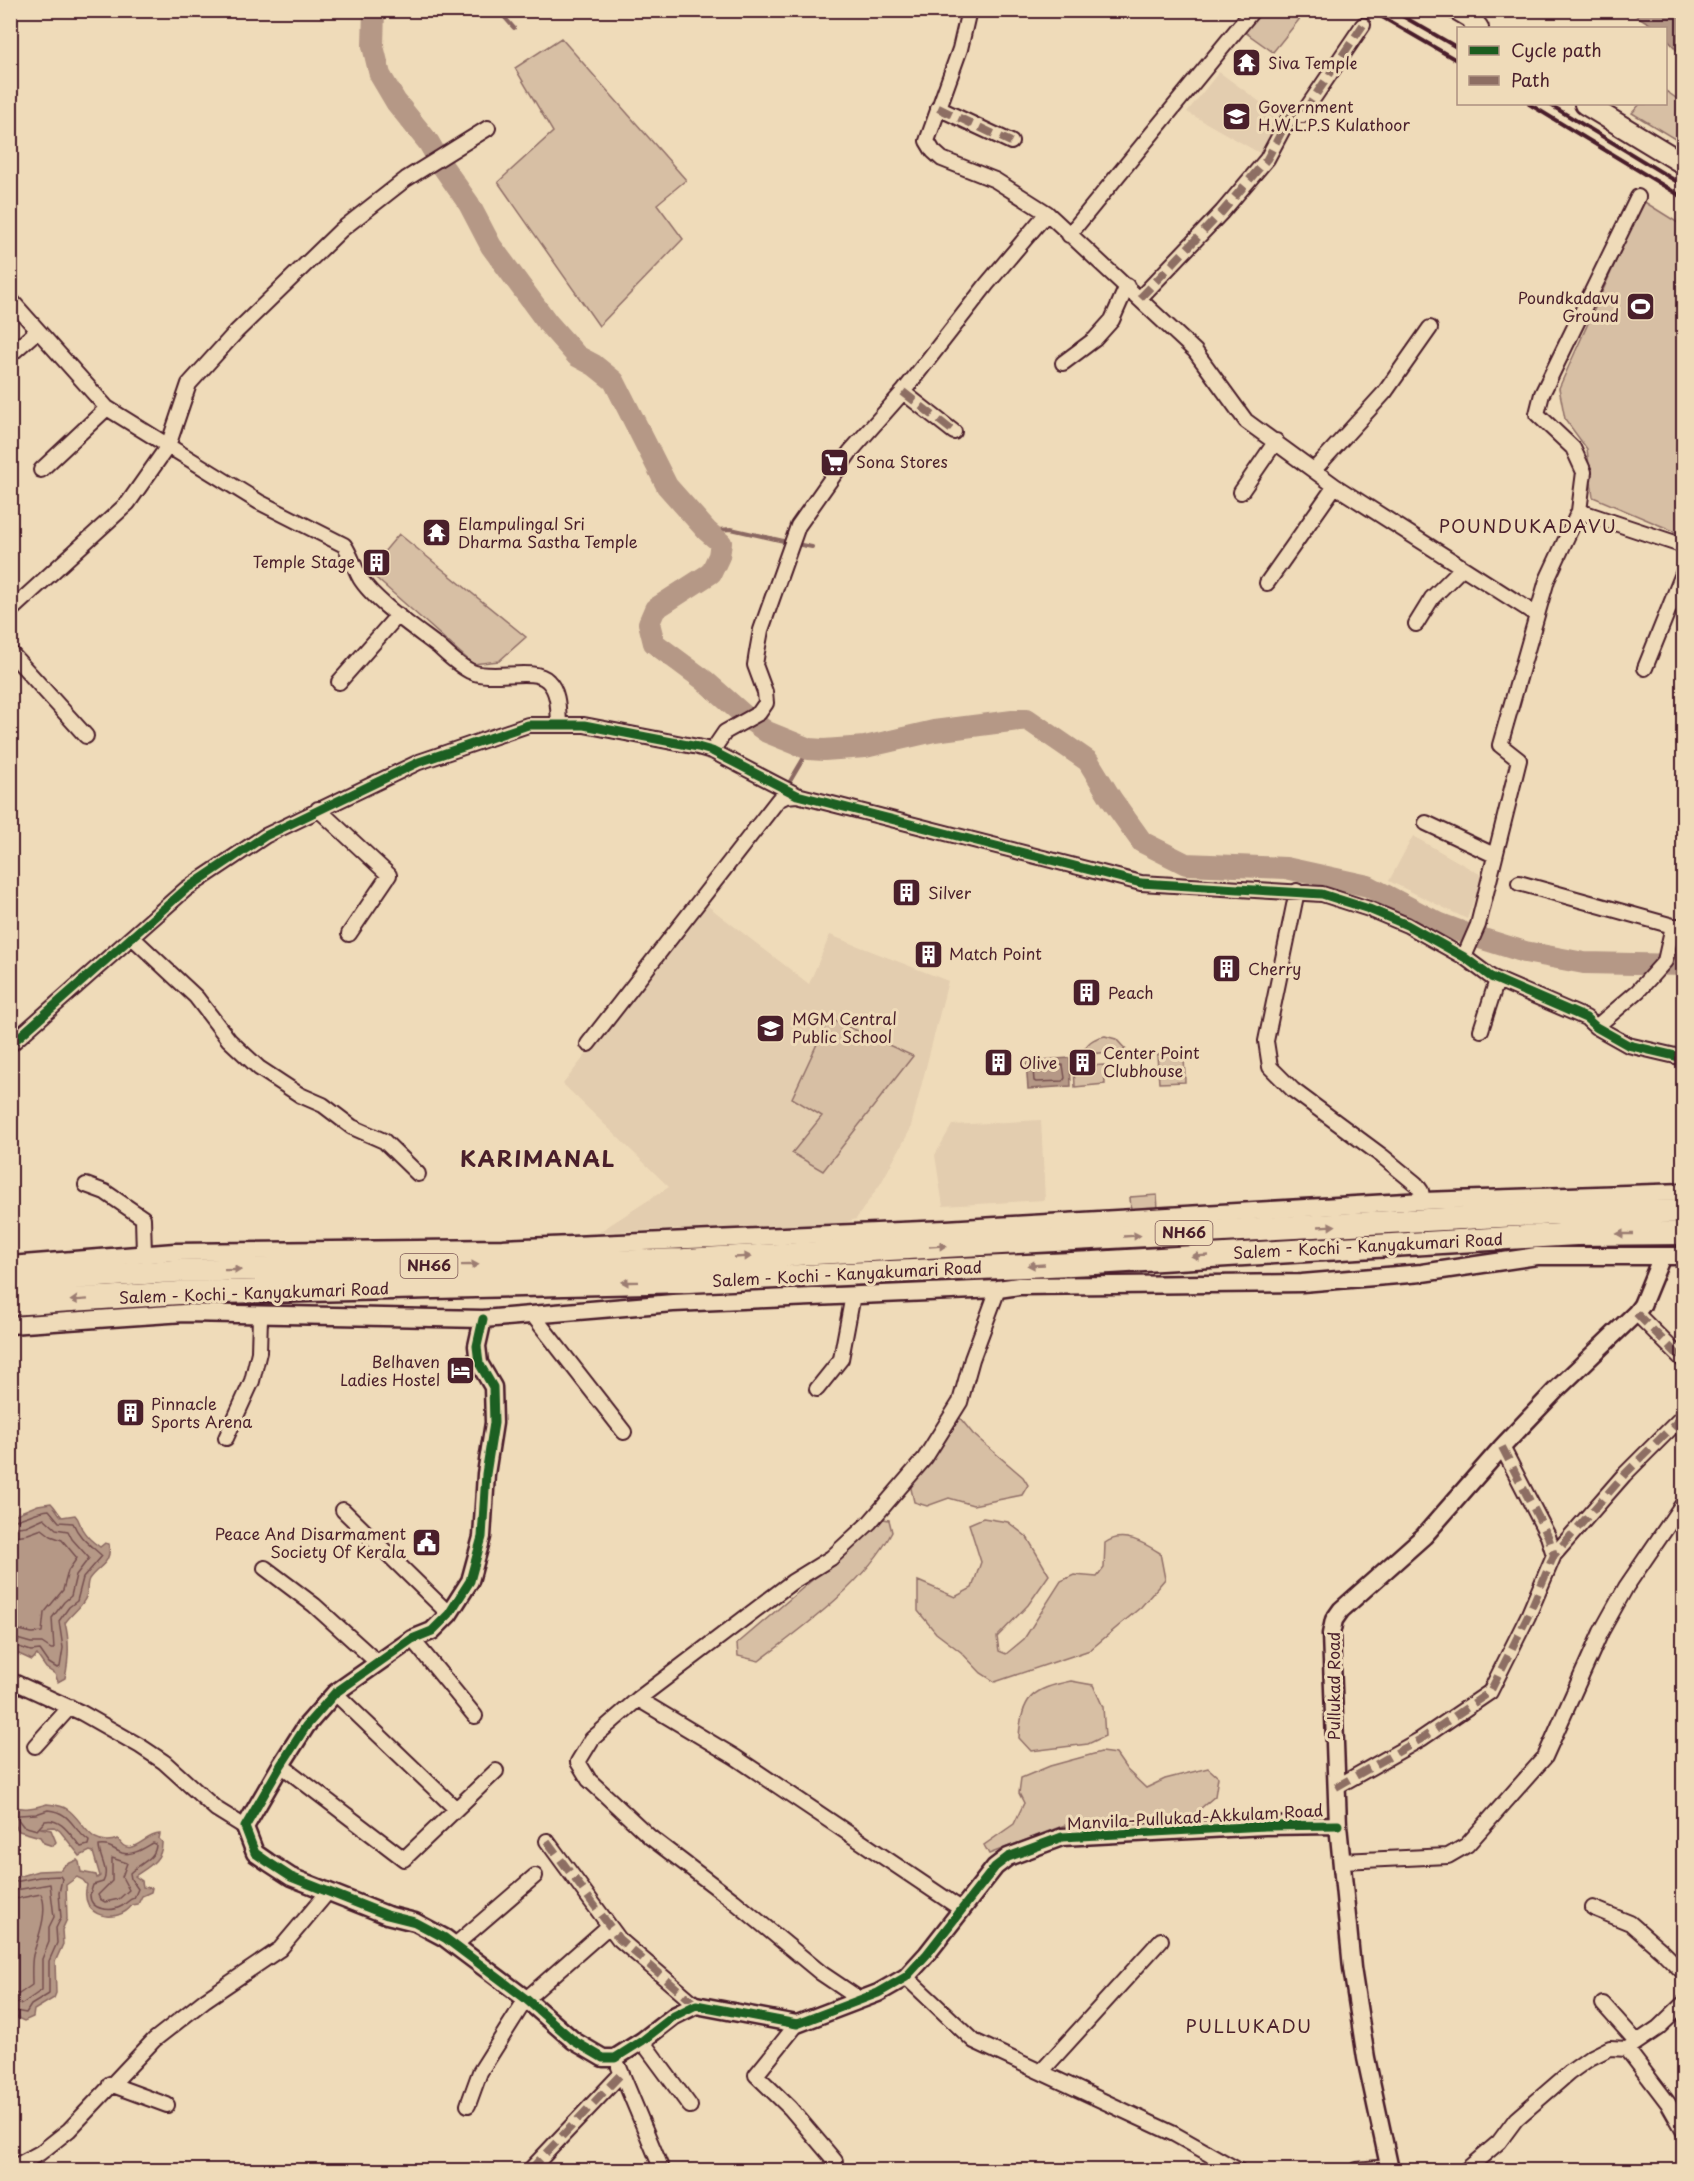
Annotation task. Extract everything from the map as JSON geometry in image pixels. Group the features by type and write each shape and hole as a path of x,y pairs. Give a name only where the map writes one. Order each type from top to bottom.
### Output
{"highway":[{"name":"Salem - Kochi - Kanyakumari Road","path":"10,1281 174,1271 684,1260 1576,1212 1683,1211"},
{"name":"Salem - Kochi - Kanyakumari Road","path":"10,1304 179,1293 688,1281 1094,1263 1576,1234 1683,1233"}],"main road":[{"path":"1588,105 1683,164"}],"street":[{"path":"969,10 960,49 927,141 933,151 942,159 995,180 1047,213 1195,351 1246,421 1335,486 1537,615"},
{"path":"1069,235 1253,10"},
{"path":"1452,10 1474,21"},
{"path":"1140,298 1222,212 1267,159 1291,114 1302,115 1363,25"},
{"path":"938,108 1011,142"},
{"path":"10,611 128,502 168,446 189,384 236,332 341,230 406,179 488,128"},
{"path":"1466,952 1478,925 1519,760 1500,745 1547,579 1579,511 1584,472 1573,448 1537,414 1542,394 1638,197"},
{"path":"712,751 725,732 759,713 766,703 765,692 755,665 761,630 798,526 850,452 903,392 987,284 1047,213"},
{"path":"1063,363 1095,339 1112,320 1127,286"},
{"path":"10,299 107,408 259,502 344,545 360,578 378,598 472,673 495,677 533,674 547,679 556,693 559,724"},
{"path":"1314,470 1385,392 1430,328"},
{"path":"10,355 37,331"},
{"path":"903,392 954,432"},
{"path":"41,470 107,408"},
{"path":"1241,492 1276,441"},
{"path":"1267,584 1335,486"},
{"path":"1579,511 1683,546"},
{"path":"1416,624 1432,598 1462,568"},
{"path":"1645,668 1683,571"},
{"path":"339,682 398,615"},
{"path":"10,652 86,736"},
{"path":"10,1045 186,889 266,836 419,762 528,725 559,724 594,727 712,751 797,795 1141,883 1322,894 1369,909 1466,952 1497,980 1586,1018 1596,1027 1628,1044 1683,1058"},
{"path":"588,1044 778,800 786,796 797,795"},
{"path":"318,809 389,875 349,934"},
{"path":"1426,823 1494,855"},
{"path":"1519,883 1678,926 1665,961 1652,976 1596,1027"},
{"path":"1297,891 1266,1041 1270,1067 1293,1090 1416,1184 1421,1191 1423,1201"},
{"path":"133,938 196,997 229,1040 259,1068 300,1095 323,1105 352,1127 384,1141 418,1174"},
{"path":"1481,1030 1497,980"},
{"path":"86,1185 105,1192 143,1218 144,1254"},
{"path":"10,1265 175,1252 491,1248 621,1243 946,1228 1423,1201 1683,1192"},
{"path":"10,1325 184,1313 483,1319 673,1303 998,1289 1019,1286 1302,1284 1422,1273 1537,1256 1683,1256"},
{"name":"Pullukad Road","path":"1389,2169 1366,2058 1352,1968 1338,1826 1331,1634 1334,1620 1341,1610 1424,1536 1555,1391 1636,1313 1642,1305 1662,1256"},
{"path":"861,2000 821,1973 734,1901 651,1837 589,1780 578,1762 592,1738 638,1700 792,1582 831,1558 870,1522 925,1458 960,1402 972,1359 998,1289"},
{"path":"817,1389 841,1359 853,1295"},
{"path":"1636,1313 1683,1361"},
{"path":"532,1314 624,1432"},
{"path":"226,1438 252,1381 259,1352 261,1316"},
{"path":"245,1827 306,1726 335,1693 412,1639 432,1631 449,1614 470,1581 482,1537 486,1474 494,1423 493,1387 479,1363 477,1346 483,1319"},
{"path":"1336,1787 1421,1739 1490,1692 1554,1555 1624,1475 1683,1415"},
{"path":"1502,1447 1548,1536 1554,1555"},
{"path":"1342,1861 1448,1856 1467,1845 1545,1757 1601,1632 1626,1587 1683,1502"},
{"path":"343,1510 449,1614"},
{"path":"265,1568 314,1605 378,1663"},
{"path":"412,1639 475,1716"},
{"path":"10,1680 70,1707 156,1757 216,1809 245,1827 255,1852 291,1877 387,1915 415,1922 455,1945 526,1999 574,2041 603,2058 615,2058 642,2041 674,2016 696,2005"},
{"path":"335,1693 456,1809"},
{"path":"638,1700 735,1757 961,1909"},
{"path":"34,1746 70,1707"},
{"path":"281,1765 404,1859 496,1771"},
{"name":"Manvila-Pullukad-Akkulam Road","path":"797,2024 878,1993 906,1977 927,1954 995,1866 1008,1857 1062,1837 1265,1826 1338,1826"},
{"path":"548,1841 619,1939 696,2005 797,2024 756,2075 790,2108 835,2161"},
{"path":"455,1945 535,1876"},
{"path":"10,2169 40,2153 69,2130 110,2084 171,2026 280,1949 328,1892"},
{"path":"1593,1908 1630,1923 1683,1973"},
{"path":"468,2105 480,2072 526,1999 609,1926"},
{"path":"1041,2072 1161,1940"},
{"path":"906,1977 974,2041 1174,2134 1238,2170"},
{"path":"1466,2170 1499,2142 1516,2119 1569,2073 1590,2058 1610,2048 1632,2045 1658,2028 1683,2003"},
{"path":"1603,2004 1632,2045 1683,2131"},
{"path":"642,2041 690,2106"},
{"path":"615,2058 662,2170"},
{"path":"530,2170 621,2074"},
{"path":"110,2084 167,2105"},
{"path":"1357,2170 1389,2169"}],"shaded area":[{"path":"1260,11 1306,11 1273,52 1245,32"},
{"path":"561,38 686,180 657,204 683,239 599,326 498,182 553,132 515,68"},
{"name":"Government H.W.L.P.S Kulathoor","path":"1219,72 1285,120 1263,155 1187,112"},
{"path":"1667,92 1683,103 1683,144 1632,113 1639,105 1667,105"},
{"name":"Poundkadavu Ground","path":"1643,201 1683,226 1683,535 1593,497 1587,449 1565,419 1559,388"},
{"path":"399,534 526,637 499,661 473,664 368,571"},
{"path":"1413,836 1483,876 1467,919 1389,881"},
{"name":"MGM Central Public School","path":"704,903 809,984 830,935 948,981 910,1130 881,1183 856,1219 840,1224 599,1232 669,1187 563,1084"},
{"path":"829,1018 913,1056 823,1171 792,1153 822,1116 792,1098"},
{"path":"1105,1036 1116,1039 1126,1050 1082,1055 1091,1042"},
{"path":"1184,1054 1185,1082 1159,1083 1157,1055"},
{"path":"1104,1065 1105,1084 1075,1087 1074,1067"},
{"path":"1041,1120 1045,1200 943,1206 935,1155 952,1125"},
{"path":"1157,1195 1158,1209 1131,1210 1130,1197"},
{"path":"960,1418 973,1434 1023,1477 1028,1485 1022,1495 973,1505 949,1498 927,1506 914,1502 910,1484 950,1421"},
{"path":"878,1518 889,1520 892,1532 881,1551 850,1586 759,1661 738,1656 737,1644 845,1552"},
{"path":"983,1518 1008,1522 1027,1537 1049,1575 1028,1605 997,1637 999,1651 1006,1654 1024,1639 1061,1581 1074,1575 1097,1577 1104,1568 1105,1543 1112,1539 1133,1539 1160,1553 1165,1579 1141,1607 1090,1650 995,1682 981,1673 961,1652 936,1633 918,1611 918,1581 955,1597 972,1588 981,1562 969,1524"},
{"path":"1071,1681 1093,1685 1103,1707 1105,1736 1088,1744 1031,1751 1019,1738 1022,1713 1026,1704 1038,1692"},
{"path":"1101,1752 1116,1754 1127,1770 1146,1788 1165,1779 1208,1768 1218,1777 1215,1796 1194,1814 1152,1825 1065,1825 989,1854 984,1845 1014,1824 1024,1803 1019,1793 1021,1778 1050,1766"}],"water":[{"path":"1629,11 1683,11 1683,57 1667,39 1667,27 1654,27"},
{"path":"1070,1058 1071,1086 1028,1089 1026,1061"},
{"path":"51,1503 62,1517 75,1515 88,1537 100,1547 105,1543 109,1544 107,1560 89,1579 84,1601 65,1623 68,1644 67,1664 65,1678 58,1682 55,1674 46,1668 37,1655 32,1660 10,1650 11,1516 38,1505"},
{"path":"47,1804 67,1809 88,1832 100,1840 118,1839 123,1845 133,1847 160,1834 162,1848 154,1862 135,1876 142,1881 143,1887 152,1888 151,1892 142,1896 138,1904 132,1905 118,1915 101,1915 88,1905 87,1885 83,1880 77,1877 66,1885 67,1919 62,1930 63,1944 55,1962 56,1993 54,1998 34,2010 33,2017 24,2021 11,2015 11,1879 38,1871 61,1870 65,1865 77,1860 81,1872 96,1875 97,1878 100,1876 93,1852 90,1851 80,1856 54,1827 40,1828 51,1830 56,1842 53,1846 44,1843 40,1837 19,1831 11,1820 11,1806 29,1808"}],"waterway":[{"path":"374,10 373,46 380,75 396,102 429,143 469,204 491,246 547,322 577,356 594,365 614,381 667,486 707,531 721,543 719,556 711,573 655,609 649,623 654,643 704,680 746,717 767,732 809,749 824,750 865,747 934,731 1027,719 1088,761 1142,842 1186,864 1286,868 1368,886 1438,923 1525,952 1584,963 1684,965"},
{"path":"498,10 514,28"},
{"path":"707,531 731,529 788,542"},
{"path":"796,544 812,547"},
{"path":"789,783 809,749"}],"railway":[{"path":"1370,10 1457,60"},
{"path":"1392,10 1457,47"},
{"path":"1531,105 1684,198"},
{"path":"1551,105 1684,186"}],"marked path":[{"path":"1140,298 1222,212 1267,159 1291,114 1302,115 1363,25"},
{"path":"938,108 1011,142"},
{"path":"903,392 954,432"},
{"path":"1636,1313 1684,1361"},
{"path":"1336,1787 1421,1739 1490,1692 1528,1616 1554,1555 1624,1475 1684,1415"},
{"path":"1502,1447 1548,1536 1554,1555"},
{"path":"547,1841 619,1939 696,2005"},
{"path":"530,2170 621,2074"}],"cycle path":[{"path":"10,1045 186,889 265,836 419,762 528,725 584,725 698,747 712,751 797,795 1141,883 1322,894 1369,909 1407,925 1464,957 1491,977 1586,1018 1596,1027 1628,1045 1684,1058"},
{"path":"483,1319 477,1346 479,1363 493,1387 494,1423 486,1474 482,1537 470,1581 449,1614 432,1631 412,1639 335,1693 306,1726 281,1765 245,1827 255,1853 291,1877 387,1915 415,1922 445,1938 526,1999 574,2041 603,2058 615,2058 642,2041 674,2016 696,2005 797,2024 878,1993 906,1977 927,1954 995,1867 1008,1857 1062,1837 1265,1826 1338,1825"}],"place":[{"name":"Siva Temple","path":"1247,63"},
{"name":"Government H.W.L.P.S Kulathoor","path":"1237,116"},
{"name":"Poundkadavu Ground","path":"1640,307"},
{"name":"Sona Stores","path":"835,462"},
{"name":"Elampulingal Sri Dharma Sastha Temple","path":"437,533"},
{"name":"Temple Stage","path":"376,562"},
{"name":"Silver","path":"907,893"},
{"name":"Match Point","path":"928,954"},
{"name":"Cherry","path":"1227,969"},
{"name":"Peach","path":"1087,993"},
{"name":"MGM Central Public School","path":"771,1028"},
{"name":"Center Point Clubhouse","path":"1082,1062"},
{"name":"Olive","path":"998,1063"},
{"name":"Belhaven Ladies Hostel","path":"461,1371"},
{"name":"Pinnacle Sports Arena","path":"130,1413"},
{"name":"Peace And Disarmament Society Of Kerala","path":"427,1543"}],"district":[{"name":"POUNDUKADAVU","path":"1528,527"},
{"name":"KARIMANAL","path":"538,1159"},
{"name":"PULLUKADU","path":"1249,2027"}]}
